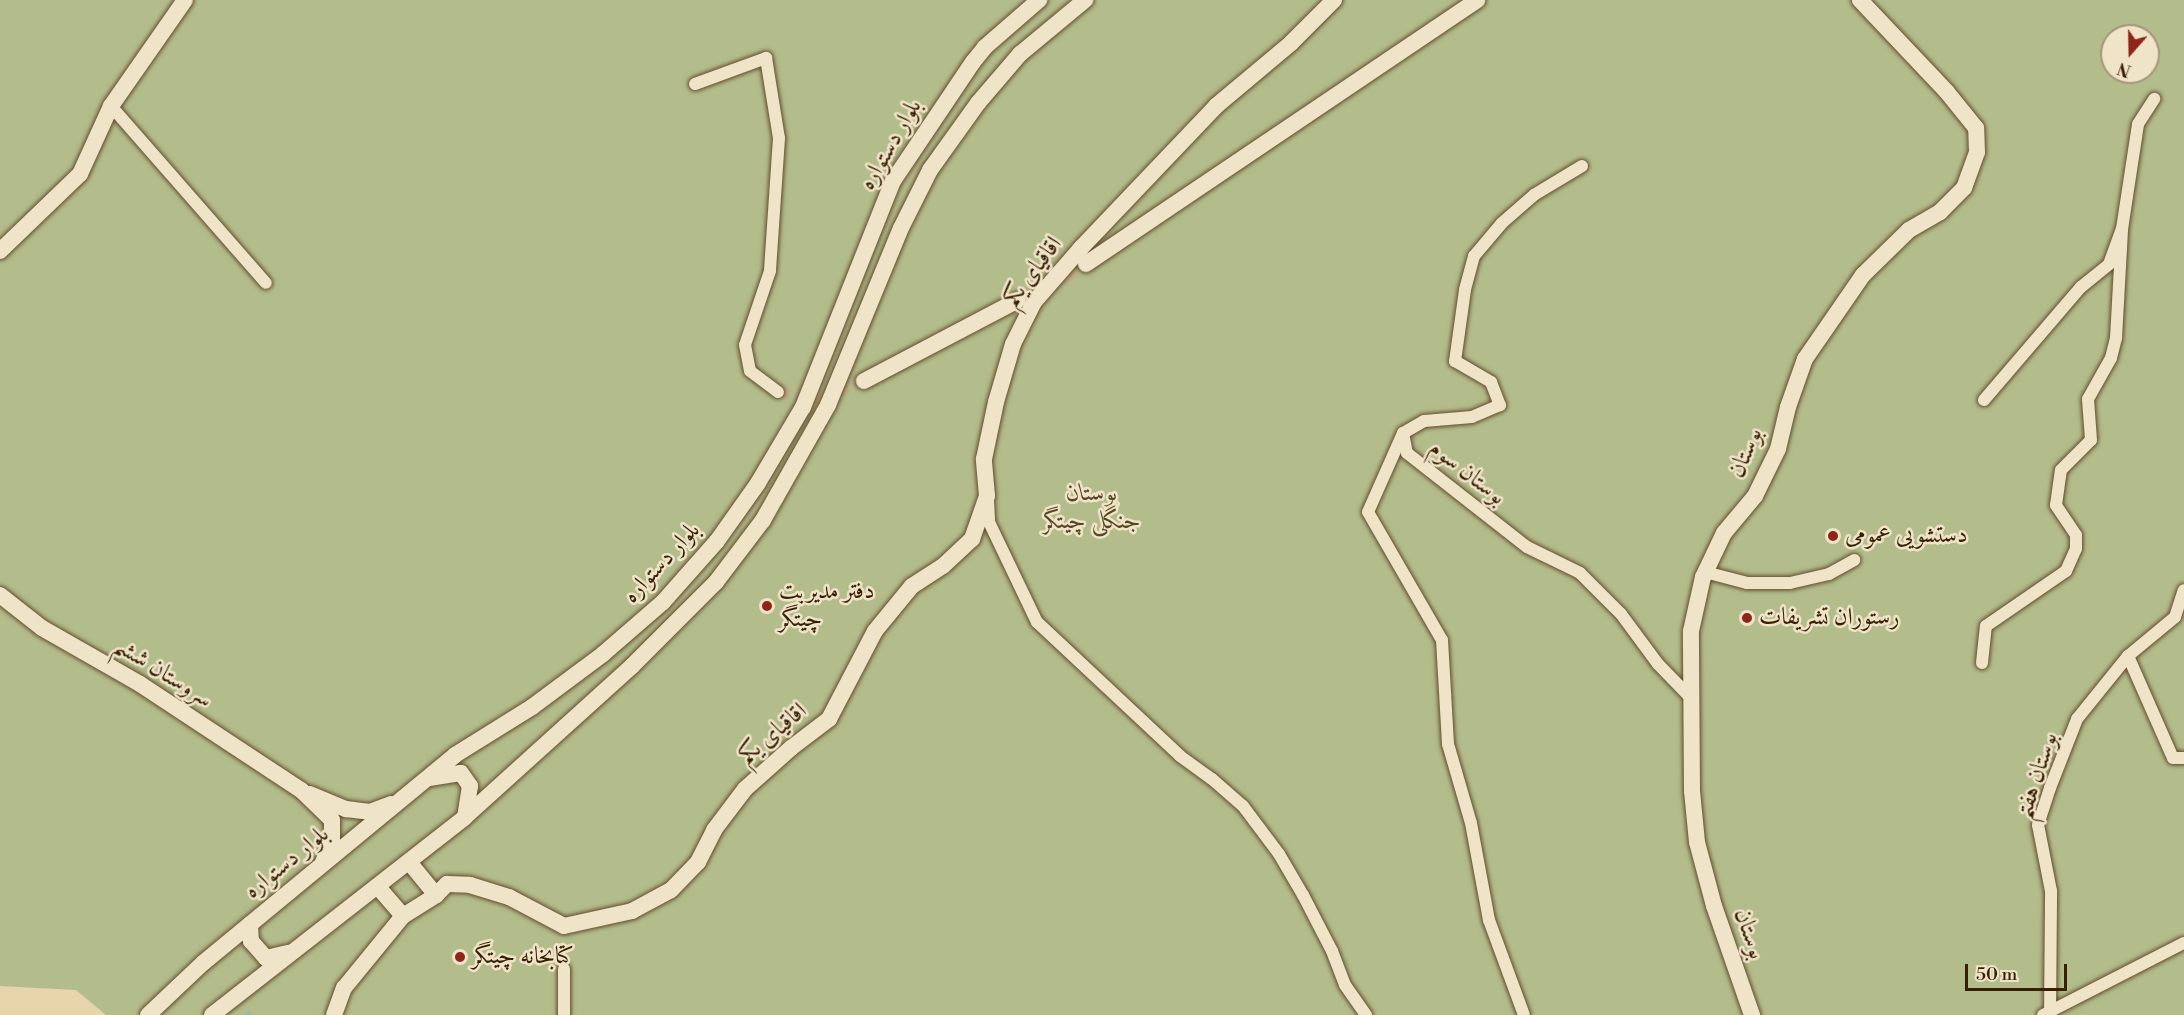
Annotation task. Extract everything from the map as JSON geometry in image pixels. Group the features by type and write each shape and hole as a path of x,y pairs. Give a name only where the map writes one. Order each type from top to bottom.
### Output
{"street":[{"path":"0,251 80,174 111,106 185,0"},
{"name":"بلوار دستواره","path":"148,1015 250,924 455,754 532,707 603,654 663,602 717,541 758,483 803,407 893,181 985,47 1039,0"},
{"name":"بلوار دستواره","path":"212,1015 465,817 632,666 716,582 763,520 828,405 901,228 930,170 978,103 1020,54 1085,0"},
{"name":"اقاقیای یکم","path":"334,1015 344,988 403,916 436,895 447,884 470,885 509,897 564,927 632,911 672,890 698,862 714,830 745,789 791,748 829,719 875,631 912,586 943,566 972,539 987,496 984,459 996,402 1013,344 1034,302 1081,248 1216,106 1291,43 1334,0"},
{"path":"1086,264 1477,0"},
{"name":"بوستان","path":"1752,1015 1714,906 1697,842 1690,697 1691,631 1705,572 1724,533 1755,496 1778,449 1788,407 1805,359 1863,275 1909,230 1940,212 1964,188 1977,152 1976,128 1947,92 1860,0"},
{"path":"696,84 766,58 780,138 770,271 745,345 750,371 778,392"},
{"path":"1982,663 1986,626 2066,571 2076,549 2076,535 2056,505 2061,470 2091,440 2088,399 2111,357 2116,338 2122,229 2138,124 2154,99"},
{"path":"111,106 266,283"},
{"name":"بوستان سوم","path":"1582,166 1534,195 1502,223 1474,256 1464,290 1455,362 1491,382 1500,405 1472,417 1424,422 1403,434 1407,453 1518,540 1580,573 1621,614 1658,664 1690,697"},
{"path":"1984,400 2081,287 2109,264 2122,229"},
{"path":"864,381 1018,300"},
{"path":"1403,434 1368,512 1442,640 1449,744 1471,823 1489,920 1524,1015"},
{"path":"987,496 989,522 1037,622 1179,756 1212,779 1243,806 1278,854 1303,895 1332,951 1345,986 1366,1015"},
{"path":"1705,572 1747,583 1790,583 1829,574 1854,560"},
{"name":"بوستان هفتم","path":"2047,1014 2051,891 2038,825 2050,788 2078,719 2128,656 2179,615 2184,590"},
{"name":"سروستان ششم","path":"0,595 42,628 140,684 301,790"},
{"path":"2128,656 2173,758 2184,758"},
{"path":"425,779 442,774 461,773 470,786 465,817"},
{"path":"301,790 346,809 370,812 402,800"},
{"path":"301,790 332,820 332,840 321,867"},
{"path":"409,862 436,895"},
{"path":"378,887 403,916"},
{"path":"250,924 251,940 266,958 293,952"},
{"path":"2047,1014 2184,943"},
{"path":"564,969 564,1015"}],"green space":[{"name":"بوستان جنگلی چیتگر","path":"0,0 2184,0 2184,1015 106,1015 76,990 0,986"}],"tunnel":[{"path":"1018,300 1086,264"},
{"path":"778,392 820,398 864,381"}],"place":[{"name":"دستشویی عمومی","path":"1833,536"},
{"name":"دفتر مدیریت چیتگر","path":"767,606"},
{"name":"رستوران تشریفات","path":"1747,618"},
{"name":"کتابخانه چیتگر","path":"460,957"}]}
